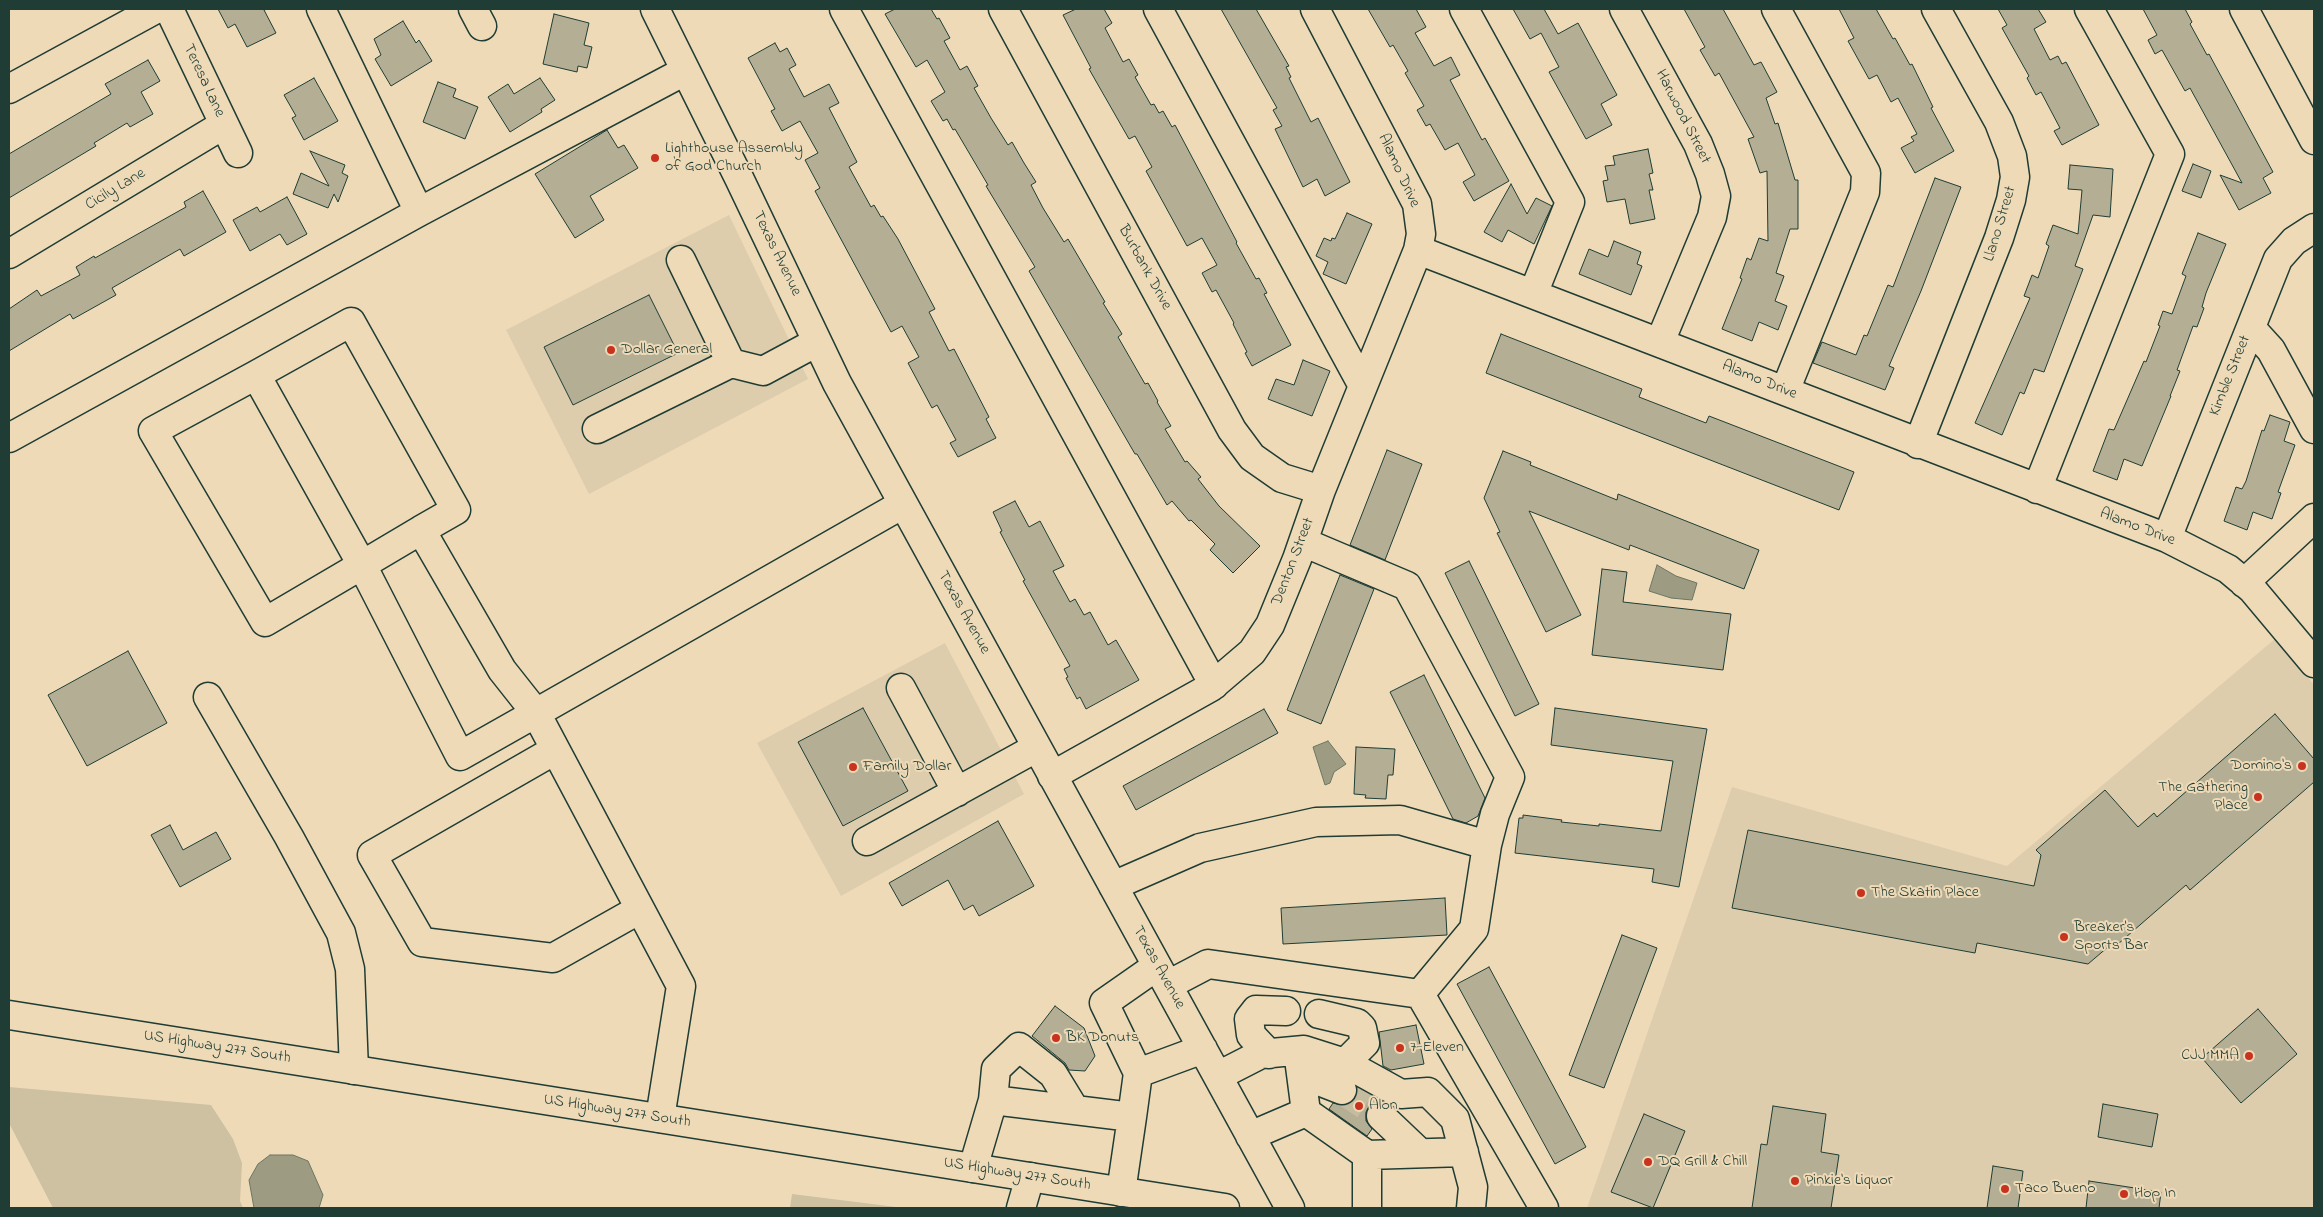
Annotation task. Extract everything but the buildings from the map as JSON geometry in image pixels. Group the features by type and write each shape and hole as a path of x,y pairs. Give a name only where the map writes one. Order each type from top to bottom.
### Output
{"main road":[{"path":"9,89 156,9"},
{"name":"Teresa Lane","path":"169,9 238,153"},
{"path":"321,9 419,212"},
{"name":"Texas Avenue","path":"655,9 739,178 837,383 1290,1208"},
{"path":"844,9 1214,685"},
{"name":"Burbank Drive","path":"1003,9 1232,430 1252,457 1282,478 1321,490"},
{"path":"1158,9 1363,386"},
{"name":"Alamo Drive","path":"1315,9 1417,204 1422,234 1418,250 1660,342 1918,444 2167,538 2228,569 2244,583 2314,663"},
{"path":"1464,9 1570,202 1533,294"},
{"name":"Harwood Street","path":"1624,9 1698,144 1710,174 1716,196 1712,217 1660,342"},
{"path":"1776,9 1866,173 1866,192 1785,391"},
{"name":"Llano Street","path":"1918,444 1999,238 2011,200 2015,177 2012,156 1999,122 1936,9"},
{"path":"2038,489 2170,154 2089,9"},
{"path":"2244,9 2314,140"},
{"path":"9,438 419,212 685,71"},
{"name":"Cicily Lane","path":"9,254 224,125"},
{"name":"Kimble Street","path":"2167,538 2278,259 2294,241 2314,228"},
{"name":"Denton Street","path":"1052,776 1214,685 1252,652 1270,625 1303,542 1321,490 1418,250"},
{"path":"681,260 731,363"},
{"path":"351,322 456,510 421,530 264,622 153,431 351,322"},
{"path":"2251,328 2271,350 2314,429"},
{"path":"597,429 731,363 763,371 818,342"},
{"path":"256,375 362,565 460,756 903,504"},
{"path":"2244,583 2314,518"},
{"path":"421,530 502,670 536,714 681,986 660,1118"},
{"path":"1303,542 1407,586 1510,777 1495,814 1487,845 1474,929 1420,994"},
{"path":"901,688 957,792"},
{"path":"208,697 290,837 341,934 350,969 354,1070"},
{"path":"867,842 1036,748"},
{"path":"555,750 372,855 422,942 553,958 640,909"},
{"path":"1114,886 1200,848 1316,822 1400,820 1487,845"},
{"path":"1121,1192 1138,1073 1104,1003 1162,975 1208,964 1420,994"},
{"path":"1420,994 1544,1208"},
{"path":"1269,1054 1251,1035 1248,1019 1256,1010 1286,1011"},
{"path":"1319,1014 1357,1023 1362,1028 1365,1043 1345,1063"},
{"name":"US Highway 277 South","path":"9,1015 1225,1208"},
{"path":"972,1168 994,1100 996,1068 1019,1047 1052,1074 1076,1110"},
{"path":"1138,1073 1203,1049"},
{"path":"1464,1152 1367,1155 1306,1112 1300,1062 1304,1050 1345,1063 1401,1094 1428,1092 1455,1119 1464,1152 1473,1187 1471,1208"},
{"path":"1218,1076 1261,1054 1269,1054 1300,1062 1342,1090"},
{"path":"994,1100 1132,1117"},
{"path":"1250,1136 1306,1112"},
{"path":"1381,1116 1420,1154"},
{"path":"1367,1155 1367,1208"},
{"path":"1021,1208 1030,1177"}],"shaded area":[{"path":"729,215 808,379 589,494 506,330"},
{"path":"1657,565 1676,576 1697,583 1692,600 1671,598 1649,591"},
{"path":"2276,638 2314,685 2314,1208 1587,1208 1732,787 2007,866"},
{"path":"945,643 1024,794 841,896 757,743"},
{"path":"1328,741 1346,764 1334,772 1330,783 1325,785 1313,747"},
{"path":"9,1087 211,1105 233,1139 242,1163 240,1201 243,1208 53,1208 9,1123"},
{"path":"270,1155 293,1155 308,1161 323,1195 319,1208 254,1208 249,1180 258,1164"},
{"path":"792,1194 904,1208 790,1208"}],"tunnel":[{"path":"1342,1090 1381,1116"}],"place":[{"name":"Lighthouse Assembly of God Church","path":"655,158"},
{"name":"Dollar General","path":"611,350"},
{"name":"Domino's","path":"2302,766"},
{"name":"Family Dollar","path":"853,767"},
{"name":"The Gathering Place","path":"2258,797"},
{"name":"The Skatin Place","path":"1861,893"},
{"name":"Breaker's Sports Bar","path":"2064,937"},
{"name":"BK Donuts","path":"1056,1038"},
{"name":"7-Eleven","path":"1400,1048"},
{"name":"CJJ MMA","path":"2249,1056"},
{"name":"Alon","path":"1359,1106"},
{"name":"DQ Grill & Chill","path":"1648,1162"},
{"name":"Pinkie's Liquor","path":"1795,1181"},
{"name":"Taco Bueno","path":"2005,1189"},
{"name":"Hop In","path":"2124,1194"}]}
